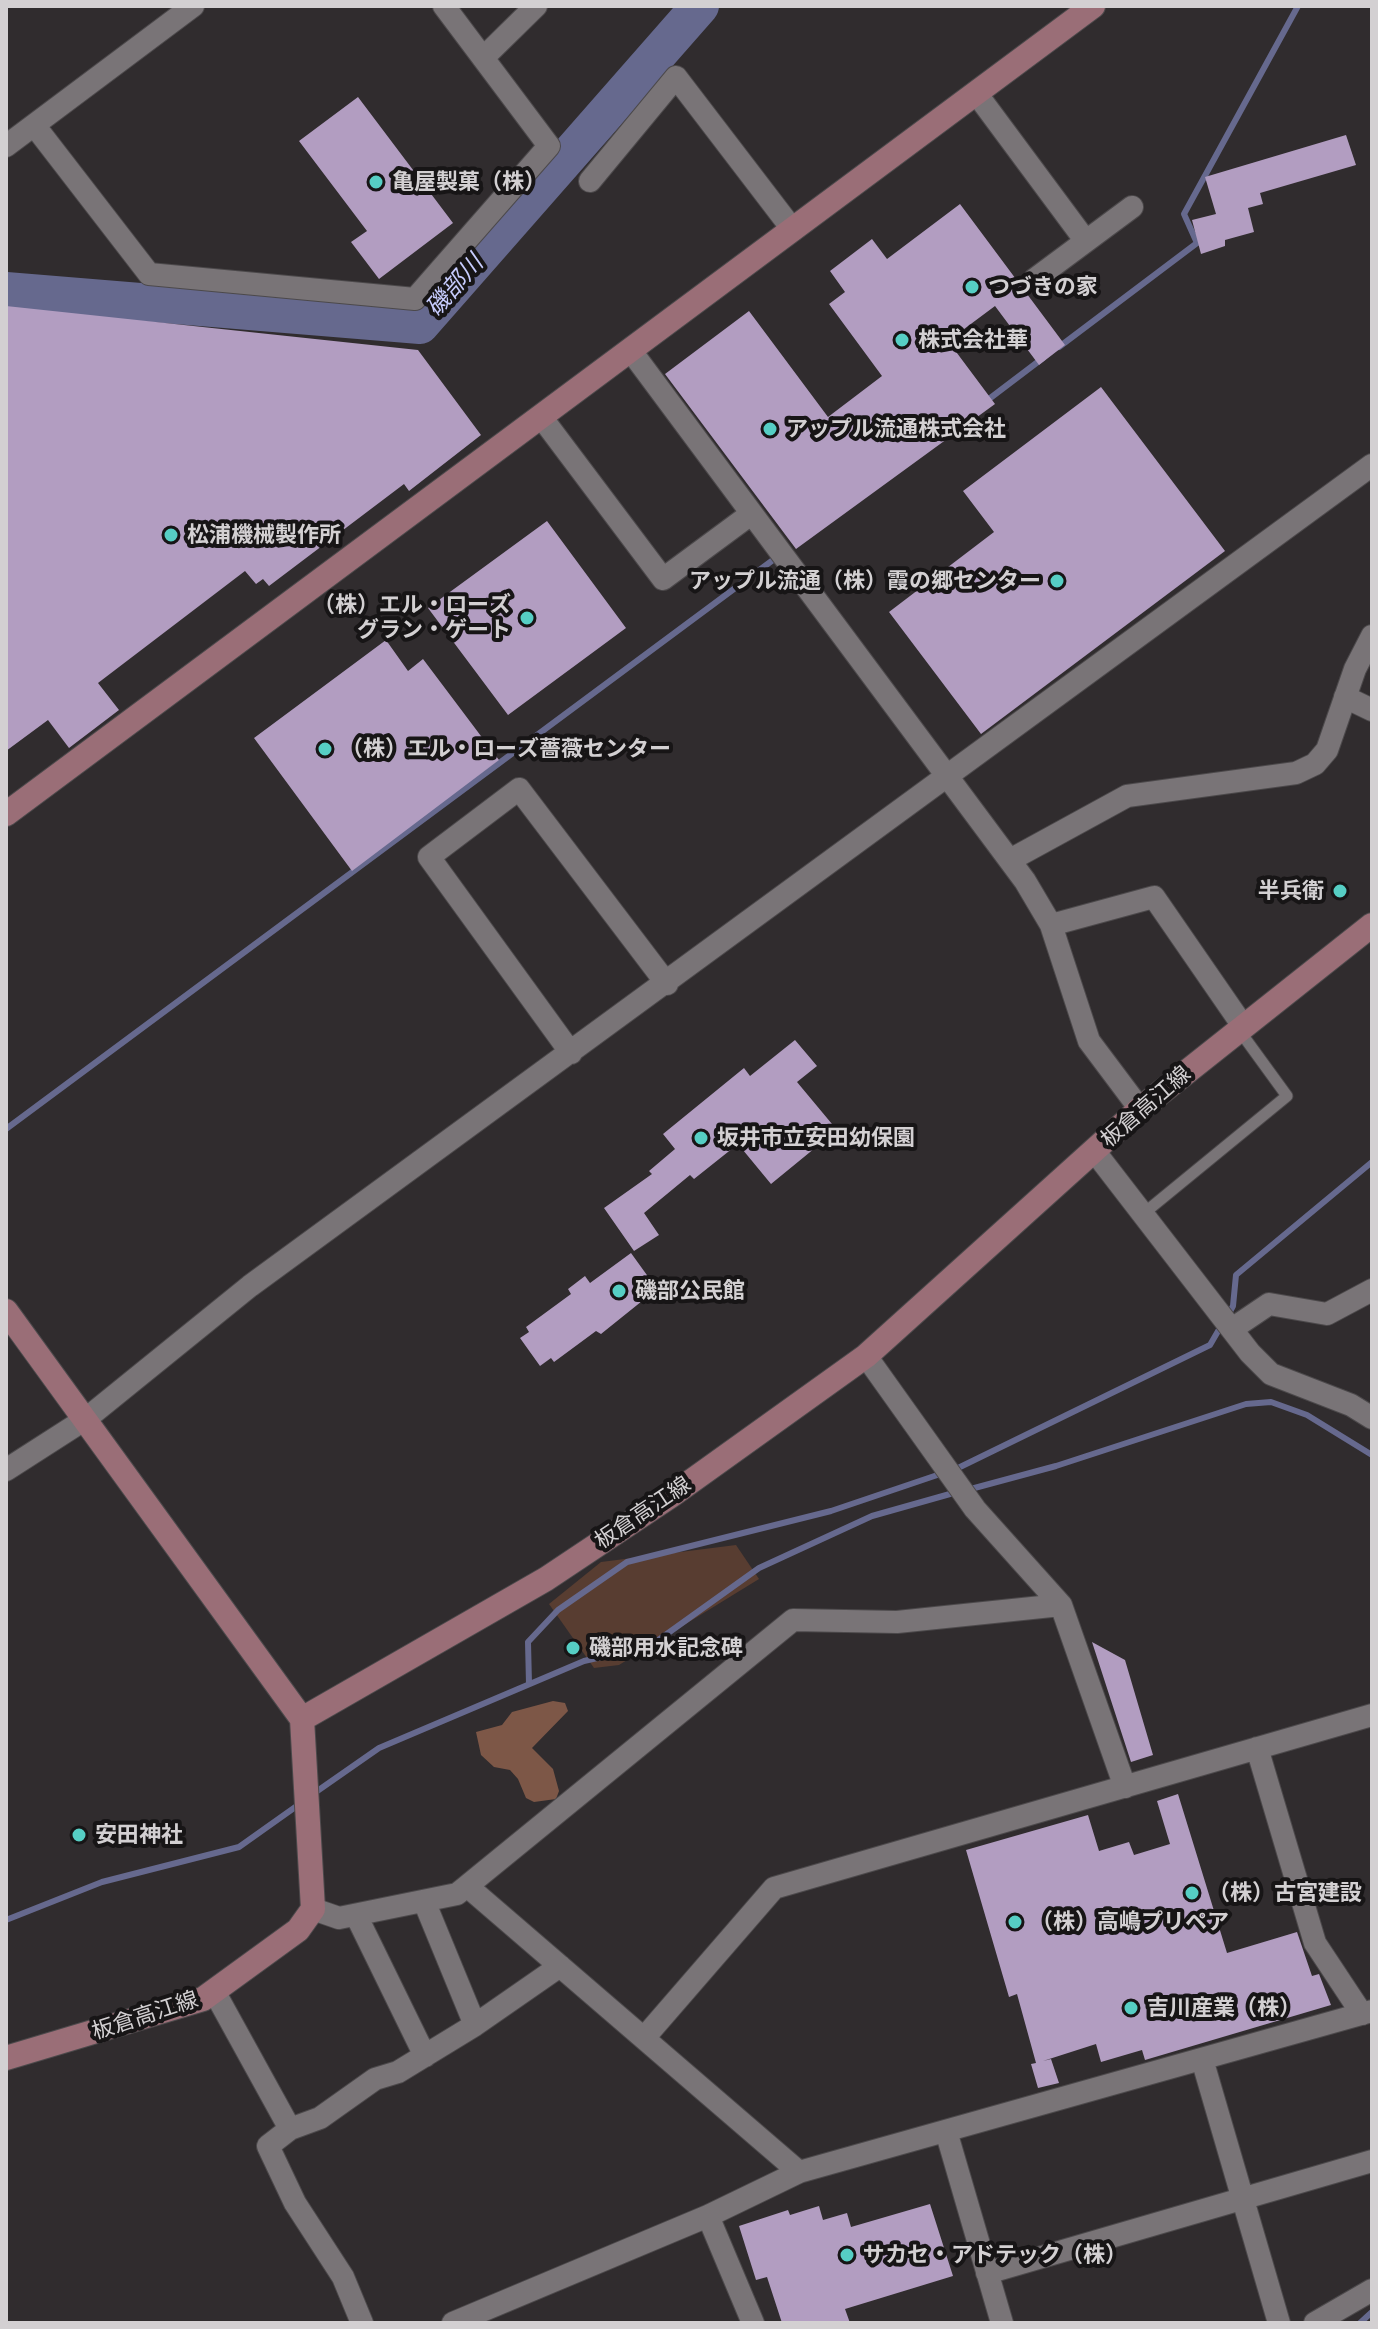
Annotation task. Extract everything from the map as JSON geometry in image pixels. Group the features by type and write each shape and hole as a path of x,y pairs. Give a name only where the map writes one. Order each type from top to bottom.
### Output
{"main road":[{"path":"6,814 1093,6"},
{"name":"板倉高江線","path":"302,1719 546,1579 672,1495 866,1356 1140,1109 1372,925"},
{"path":"6,1311 87,1418 302,1719 313,1909"},
{"name":"板倉高江線","path":"6,2058 203,1999 298,1930 313,1909"}],"street":[{"path":"6,146 193,6"},
{"path":"34,125 149,274 415,299 549,146 444,6"},
{"path":"483,58 536,6"},
{"path":"590,181 676,77 793,230"},
{"path":"976,93 1085,240"},
{"path":"1035,279 1132,207"},
{"path":"631,351 1010,860 1051,925 1089,1041 1140,1109"},
{"path":"542,418 663,579 751,514"},
{"path":"6,1470 87,1418 250,1286 950,777 1372,465"},
{"path":"1010,860 1127,796 1296,773 1315,764 1327,750 1345,697 1372,636"},
{"path":"1345,697 1372,710"},
{"path":"571,1053 429,857 519,789 667,984"},
{"path":"1051,925 1154,897 1241,1028"},
{"path":"1095,1152 1232,1329 1271,1374 1351,1405 1372,1418"},
{"path":"1232,1329 1269,1304 1327,1314 1372,1290"},
{"path":"866,1356 975,1509 1061,1605 1125,1787"},
{"path":"313,1909 339,1918 457,1894 793,1620 897,1622 1061,1605"},
{"path":"644,2038 774,1888 1372,1715"},
{"path":"453,2323 708,2216 799,2172 1367,2013 1315,1943 1257,1748"},
{"path":"467,1886 799,2172"},
{"path":"424,1901 475,2025"},
{"path":"356,1915 425,2056"},
{"path":"362,2323 343,2277 295,2203 268,2146 290,2129 320,2118 375,2079 398,2072 425,2056 560,1966"},
{"path":"214,1991 290,2129"},
{"path":"1202,2059 1279,2323"},
{"path":"946,2131 1002,2323"},
{"path":"987,2273 1372,2161"},
{"path":"708,2216 753,2323"},
{"path":"1315,2323 1372,2290"}],"lane":[{"path":"1143,1214 1287,1096 1241,1028"}],"shaded area":[{"path":"736,1545 759,1579 619,1665 594,1668 549,1604 601,1562"},
{"path":"553,1701 565,1703 568,1711 532,1748 553,1769 559,1791 556,1799 534,1802 526,1798 518,1779 510,1770 494,1767 481,1755 476,1732 502,1725 512,1712"}],"building":[{"name":"亀屋製菓（株）","path":"358,97 453,223 379,279 351,242 367,231 299,141"},
{"path":"1346,135 1356,165 1260,193 1263,204 1248,208 1254,232 1225,240 1225,246 1201,254 1192,220 1216,214 1205,177"},
{"path":"960,204 1065,345 1039,365 995,306 948,341 995,404 796,549 665,374 749,311 828,417 882,376 829,304 845,292 830,271 872,239 887,259"},
{"name":"松浦機械製作所","path":"6,306 418,350 481,435 409,491 404,484 269,586 263,579 256,584 245,571 98,683 119,710 69,748 48,720 6,751"},
{"name":"アップル流通（株）霞の郷センター","path":"1101,387 1225,551 981,734 889,612 994,532 963,491"},
{"name":"（株）エル・ローズ グラン・ゲート","path":"547,521 626,628 508,715 428,608"},
{"name":"（株）エル・ローズ薔薇センター","path":"386,640 408,671 423,659 499,760 352,871 254,738"},
{"path":"795,1040 817,1066 797,1082 837,1130 771,1184 738,1144 694,1179 690,1175 644,1213 659,1235 634,1251 604,1208 652,1174 649,1171 675,1149 663,1134 744,1068 750,1076"},
{"path":"631,1253 657,1289 601,1334 596,1331 554,1362 551,1358 540,1366 520,1338 529,1332 526,1327 571,1294 568,1289 585,1276 590,1283"},
{"path":"1092,1642 1125,1660 1153,1755 1131,1762"},
{"path":"1178,1794 1227,1953 1297,1932 1312,1976 1319,1974 1331,2005 1145,2060 1142,2050 1101,2062 1096,2044 1043,2061 1051,2059 1059,2083 1038,2088 1031,2064 1036,2063 1017,1994 1009,1997 966,1850 1088,1815 1099,1851 1129,1842 1134,1855 1170,1844 1157,1801"},
{"name":"サカセ・アドテック（株）","path":"930,2204 953,2276 845,2309 850,2323 782,2323 767,2277 756,2280 739,2226 788,2210 790,2215 819,2206 823,2220 847,2213 851,2227"}],"waterway":[{"name":"磯部川","path":"6,291 420,325 700,6"},
{"path":"1059,347 1197,243 1184,214 1298,6"},
{"path":"985,402 1043,358"},
{"path":"6,1129 777,557"},
{"path":"1227,1317 1233,1306 1236,1275 1372,1162"},
{"path":"529,1684 528,1642 558,1610 627,1562 831,1511 958,1468 1210,1345 1221,1326"},
{"path":"967,1490 1056,1466 1246,1404 1271,1402 1307,1415 1372,1455"},
{"path":"313,1794 379,1748 584,1661 650,1646 759,1568 872,1516 957,1492"},
{"path":"6,1920 102,1882 239,1847 301,1803"},
{"path":"1360,2323 1372,2312"}],"place":[{"name":"亀屋製菓（株）","path":"376,182"},
{"name":"つづきの家","path":"972,287"},
{"name":"株式会社華","path":"902,340"},
{"name":"アップル流通株式会社","path":"770,429"},
{"name":"松浦機械製作所","path":"171,535"},
{"name":"アップル流通（株）霞の郷センター","path":"1057,581"},
{"name":"（株）エル・ローズ グラン・ゲート","path":"527,618"},
{"name":"（株）エル・ローズ薔薇センター","path":"325,749"},
{"name":"半兵衛","path":"1340,891"},
{"name":"坂井市立安田幼保園","path":"701,1138"},
{"name":"磯部公民館","path":"619,1291"},
{"name":"磯部用水記念碑","path":"573,1648"},
{"name":"安田神社","path":"79,1835"},
{"name":"（株）古宮建設","path":"1192,1893"},
{"name":"（株）高嶋プリペア","path":"1015,1922"},
{"name":"吉川産業（株）","path":"1131,2008"},
{"name":"サカセ・アドテック（株）","path":"847,2255"}]}
